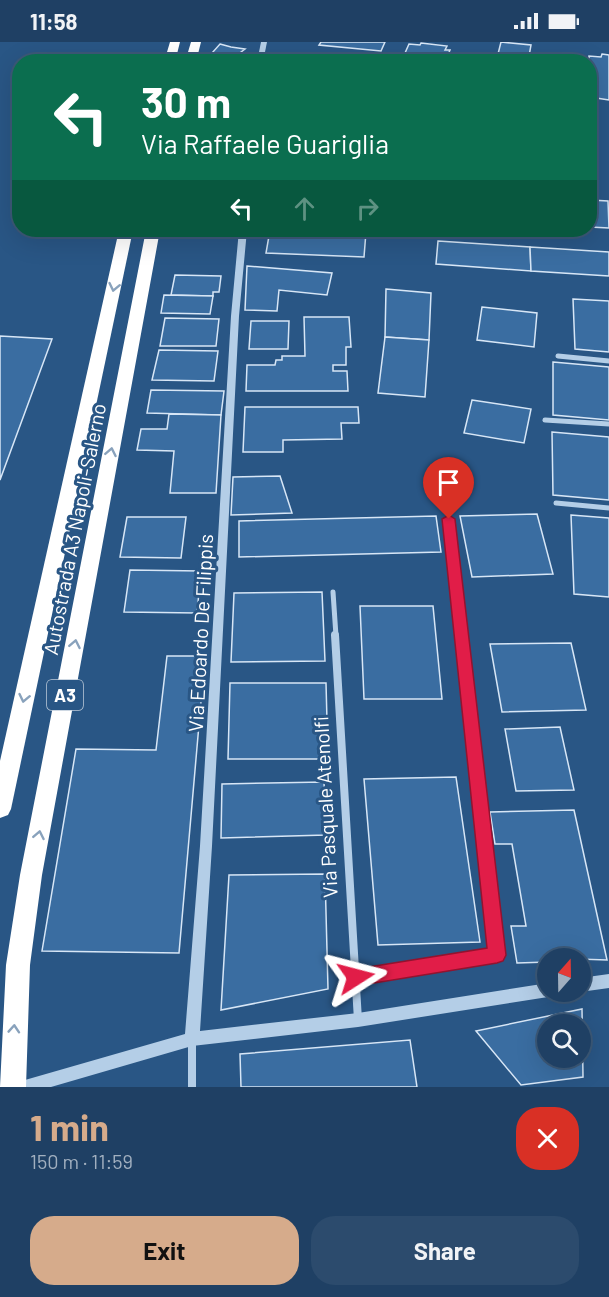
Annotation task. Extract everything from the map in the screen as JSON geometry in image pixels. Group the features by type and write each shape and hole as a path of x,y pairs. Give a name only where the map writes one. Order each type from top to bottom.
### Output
{"highway":[{"name":"Autostrada A3 Napoli-Salerno","path":"0,809 124,237"},
{"name":"Autostrada A3 Napoli-Salerno","path":"13,1087 18,965 31,875 152,237"}],"street":[{"name":"Via Edoardo De Filippis","path":"192,1039 206,846 235,316 242,237"},
{"path":"558,356 609,361"},
{"path":"545,420 609,424"},
{"path":"556,503 609,508"},
{"path":"356,977 497,955 449,519"},
{"name":"Via Pasquale Atenolfi","path":"333,592 358,1020"},
{"path":"591,983 609,981"},
{"path":"25,1087 192,1039 358,1020 537,992"},
{"path":"192,1039 192,1087"}],"building":[{"path":"321,42 385,42 381,51 319,45"},
{"path":"501,42 531,45 529,54 498,54"},
{"path":"421,43 447,46 445,50 450,50 448,54 405,54 409,44 420,45"},
{"path":"220,44 245,49 238,54 211,54"},
{"path":"602,54 609,55 609,100 597,98 597,57 601,57"},
{"path":"597,200 608,201 609,228 597,227"},
{"path":"269,237 366,237 364,257 266,253"},
{"path":"438,241 530,247 531,271 436,264"},
{"path":"530,247 609,252 609,276 531,271"},
{"path":"247,266 332,273 327,295 279,290 277,311 245,310"},
{"path":"175,275 221,276 219,292 213,292 213,296 171,295"},
{"path":"386,289 431,293 429,340 385,337"},
{"path":"164,295 213,296 210,314 161,313"},
{"path":"573,299 609,301 609,352 575,349"},
{"path":"482,307 537,313 534,347 477,340"},
{"path":"304,317 349,317 351,347 346,347 346,365 333,365 333,371 347,371 348,391 246,391 247,365 275,365 276,360 282,360 282,356 305,356"},
{"path":"165,318 219,319 216,346 160,346"},
{"path":"251,321 289,321 288,349 249,349"},
{"path":"0,336 52,339 0,480"},
{"path":"385,337 429,340 425,397 378,393"},
{"path":"159,350 218,351 214,381 152,380"},
{"path":"553,362 609,367 609,420 553,415"},
{"path":"151,390 224,391 221,415 147,413"},
{"path":"472,400 531,409 524,443 464,433"},
{"path":"245,407 358,407 359,423 341,423 342,439 283,440 283,452 243,452"},
{"path":"169,414 221,415 216,493 170,493 174,451 137,450 141,429 167,429"},
{"path":"552,432 609,437 609,500 553,495"},
{"path":"280,476 292,513 231,515 233,477"},
{"path":"537,514 553,574 472,577 460,516"},
{"path":"571,515 609,518 609,597 574,594"},
{"path":"436,516 441,552 239,557 239,521"},
{"path":"127,517 186,517 181,558 120,557"},
{"path":"130,570 201,571 197,613 124,612"},
{"path":"322,592 325,661 231,662 234,593"},
{"path":"360,606 433,606 442,699 364,699"},
{"path":"571,643 586,710 502,712 490,644"},
{"path":"167,656 205,656 179,953 42,951 76,749 156,750"},
{"path":"230,683 326,683 328,759 228,759"},
{"path":"560,727 574,790 516,791 505,729"},
{"path":"456,777 480,942 378,945 364,779"},
{"path":"324,782 326,835 221,838 222,784"},
{"path":"574,810 607,960 591,959 591,948 537,948 537,962 517,963 511,926 526,926 512,844 495,844 490,812"},
{"path":"325,874 328,989 221,1010 229,875"},
{"path":"582,1009 582,1014 558,1014"},
{"path":"537,1018 537,1068 583,1068 583,1077 521,1085 476,1031"},
{"path":"410,1040 417,1087 241,1087 240,1054"}],"route":[{"path":"356,977 497,955 449,519"}]}
